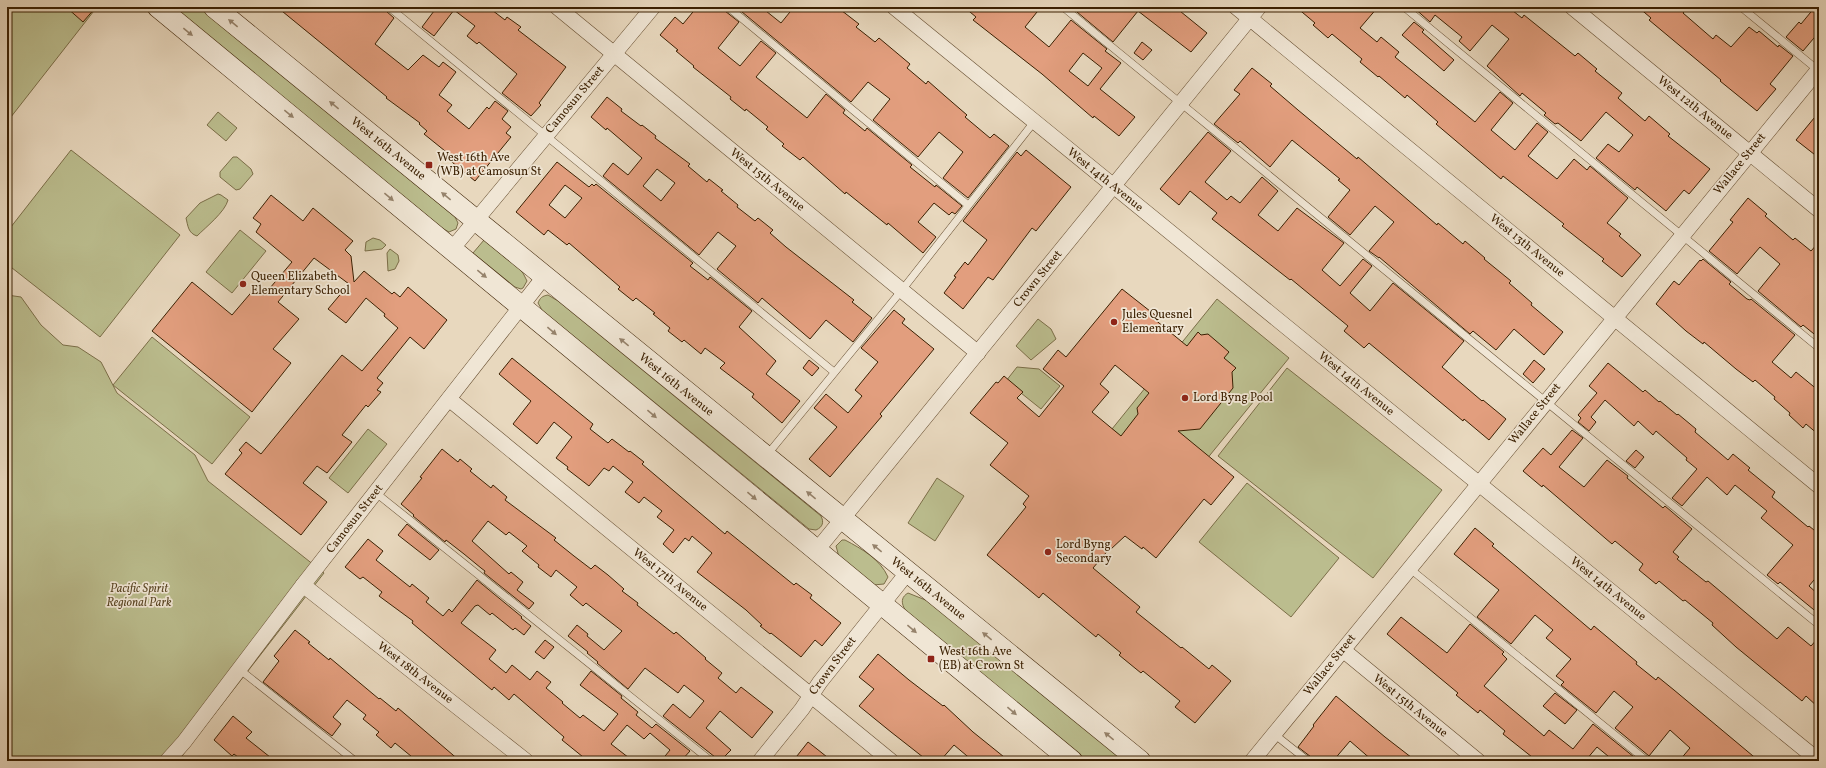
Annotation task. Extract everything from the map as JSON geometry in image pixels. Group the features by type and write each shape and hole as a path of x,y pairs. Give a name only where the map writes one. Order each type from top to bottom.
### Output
{"main road":[{"path":"158,7 1072,761"},
{"name":"West 16th Avenue","path":"214,7 1140,761"}],"street":[{"name":"West 15th Avenue","path":"557,7 978,353"},
{"name":"Camosun Street","path":"452,249 653,7"},
{"name":"West 14th Avenue","path":"894,7 1818,761"},
{"name":"West 13th Avenue","path":"1236,7 1254,13 1614,318 1819,486"},
{"name":"West 12th Avenue","path":"1572,7 1819,210"},
{"name":"Crown Street","path":"817,550 1254,13"},
{"name":"Wallace Street","path":"1252,761 1749,153 1819,70"},
{"name":"Camosun Street","path":"171,760 303,585 544,277"},
{"name":"West 17th Avenue","path":"449,399 891,761"},
{"name":"Crown Street","path":"760,761 908,572"},
{"name":"West 18th Avenue","path":"303,585 526,761"},
{"name":"West 15th Avenue","path":"1343,650 1478,761"}],"lane":[{"path":"389,7 834,372"},
{"path":"728,7 968,205"},
{"path":"1063,7 1819,625"},
{"path":"1404,7 1819,348"},
{"path":"1741,7 1819,70"},
{"path":"765,457 902,290 1034,122"},
{"path":"376,493 711,761"},
{"path":"1410,568 1647,761"},
{"path":"239,669 355,761"},
{"path":"1274,734 1308,761"}],"green space":[{"path":"7,7 97,7 7,122"},
{"path":"173,7 199,7 455,217 458,223 456,229 449,232 442,228"},
{"path":"218,112 237,128 226,141 207,125"},
{"path":"71,150 180,235 100,337 7,264 7,232"},
{"path":"233,157 237,157 251,169 253,174 240,189 236,190 220,177 220,172"},
{"path":"218,194 228,200 226,205 210,224 197,236 194,235 189,229 186,218 200,203"},
{"path":"240,230 266,251 232,293 206,272"},
{"path":"373,238 380,240 386,245 382,249 365,251 366,242"},
{"path":"484,240 523,273 527,281 523,288 521,289 515,287 473,253"},
{"path":"390,249 398,255 399,261 395,269 388,271 387,253"},
{"name":"Pacific Spirit Regional Park","path":"7,295 21,297 41,325 63,345 78,347 101,362 117,393 195,455 208,481 324,573 178,761 7,761"},
{"path":"548,295 558,301 821,516 823,522 821,526 816,530 809,529 542,310 538,303 544,296"},
{"name":"Lord Byng Pool","path":"1217,299 1289,358 1184,487 1112,429"},
{"path":"1038,319 1051,329 1056,339 1031,360 1016,346"},
{"path":"152,337 250,417 212,464 113,385"},
{"path":"1017,367 1039,369 1060,386 1041,409 1006,381"},
{"path":"1287,368 1442,490 1373,578 1218,456"},
{"path":"368,429 387,444 348,493 329,478"},
{"path":"937,478 964,496 935,541 908,523"},
{"path":"1247,483 1339,558 1291,617 1199,542"},
{"path":"842,540 845,540 864,551 880,565 888,577 884,584 873,585 839,557 836,546"},
{"path":"908,593 933,603 1127,761 1085,761 911,619 902,602 904,596"}],"building":[{"path":"66,7 96,7 83,22"},
{"path":"277,7 384,7 386,11 394,18 375,44 408,70 423,55 439,67 443,62 456,72 439,95 452,105 447,111 469,129 487,107 489,109 495,101 508,111 502,119 511,127 506,133 511,137 475,181 447,158 450,155 424,134 427,131 419,124 420,123 386,98 387,97"},
{"path":"437,7 488,7 505,20 507,17 521,27 518,30 566,67 539,103 541,105 531,116 502,93 517,74 479,42 477,44 467,36 475,26 454,10 434,36 422,27"},
{"path":"697,7 723,7 725,11 739,22 718,48 740,66 761,41 776,53 756,77 807,118 826,94 845,110 843,113 865,131 867,128 912,165 910,167 935,187 936,185 962,206 955,214 952,212 949,215 934,203 918,222 936,237 923,253 888,223 887,225 846,192 845,194 803,157 800,160 782,146 784,144 766,129 768,127 746,109 745,111 730,99 731,97 693,67 694,66 676,51 678,50 660,35 675,17 683,24"},
{"path":"736,7 761,7 781,23 794,7 837,7 859,24 856,27 875,42 879,38 910,64 907,68 926,84 928,81 967,115 965,117 990,138 994,134 1009,146 968,198 943,178 963,152 939,132 918,157 873,120 890,99 868,82 851,102"},
{"path":"964,7 1041,7 1025,27 1049,47 1071,20 1107,49 1105,51 1121,63 1100,89 1135,117 1119,136 1094,116 1093,118 1042,74 973,20 976,17","holes":["1083,53 1102,68 1088,86 1069,71"]},
{"path":"1082,7 1175,7 1207,33 1191,52 1138,11 1113,42 1077,12"},
{"path":"1296,7 1378,7 1360,28 1377,42 1381,37 1399,52 1395,57 1475,122 1500,92 1513,103 1491,130 1515,150 1537,123 1548,132 1528,156 1557,179 1574,159 1587,170 1590,166 1628,198 1607,223 1621,234 1619,236 1641,255 1622,277 1602,261 1604,259 1562,226 1564,224 1503,176 1501,179 1436,124 1438,122 1407,95 1405,98 1379,76 1378,77 1360,62 1362,59 1332,34 1328,38 1313,25 1315,23"},
{"path":"1413,7 1508,7 1522,18 1524,15 1575,56 1578,53 1597,69 1595,71 1622,93 1618,98 1645,121 1649,116 1670,134 1668,136 1710,169 1689,194 1684,190 1666,211 1637,187 1635,190 1596,158 1608,144 1619,152 1633,135 1606,112 1581,141 1558,123 1555,124 1544,115 1546,113 1522,93 1520,96 1487,66 1509,39 1492,25 1470,51 1459,41 1462,37 1435,15 1430,22"},
{"path":"1638,7 1688,7 1683,13 1713,39 1716,35 1731,47 1749,27 1757,33 1759,31 1778,47 1779,45 1793,56 1770,84 1776,89 1757,111 1649,20 1651,18"},
{"path":"1815,7 1819,7 1819,32 1803,51 1786,37 1799,22 1801,24"},
{"path":"1414,22 1424,30 1422,32 1454,60 1444,71 1402,35"},
{"path":"1142,42 1152,50 1143,60 1134,53"},
{"path":"1252,68 1272,84 1270,86 1298,110 1357,159 1358,157 1437,225 1438,223 1463,244 1465,241 1511,281 1509,283 1532,303 1531,305 1563,332 1544,355 1514,329 1496,350 1473,331 1470,334 1379,257 1369,251 1394,222 1375,206 1350,235 1328,217 1350,190 1338,180 1340,179 1292,140 1270,167 1240,141 1238,143 1214,124 1240,94 1234,90"},
{"path":"607,97 622,109 621,111 641,126 642,125 656,136 655,138 690,164 688,166 707,182 709,179 723,190 721,191 738,205 737,207 755,221 758,218 773,230 770,233 854,300 852,302 872,318 853,342 826,320 810,339 762,298 758,303 717,269 736,246 718,232 699,255 603,176 613,163 628,175 642,158 607,128 606,130 591,117","holes":["657,169 675,183 661,201 643,186"]},
{"path":"1819,112 1819,158 1796,140"},
{"path":"1208,132 1231,151 1205,182 1227,200 1231,196 1240,203 1262,177 1278,191 1258,215 1278,231 1297,208 1344,243 1322,270 1340,286 1363,259 1372,266 1350,293 1370,311 1393,283 1464,341 1442,367 1506,419 1489,440 1464,419 1463,421 1369,343 1364,348 1344,331 1348,326 1291,279 1290,280 1212,219 1217,213 1190,191 1179,205 1160,189"},
{"path":"1026,150 1071,187 1036,231 1032,228 993,280 988,277 963,309 944,293 956,277 954,276 965,262 968,265 987,240 963,221 1017,152 1021,156"},
{"path":"557,162 589,187 592,184 594,186 596,184 693,263 690,266 708,280 710,277 752,311 739,327 776,361 766,374 800,401 782,423 752,397 754,394 720,368 725,363 705,348 701,354 684,340 682,342 668,331 670,328 653,314 655,313 636,298 633,301 618,289 620,287 569,243 567,245 548,230 544,235 516,212","holes":["565,185 582,198 565,218 549,205"]},
{"path":"271,195 303,221 313,208 353,241 345,250 351,256 354,282 364,271 392,294 394,292 400,297 408,287 447,320 424,349 410,337 377,378 383,383 377,390 381,392 368,407 366,405 342,435 352,442 327,473 317,466 303,483 327,502 301,535 225,474 242,453 239,450 246,442 261,454 342,355 362,371 398,328 384,316 385,314 366,298 346,323 328,309 349,284 314,258 278,302 299,319 273,349 291,363 252,412 152,331 192,282 232,315 255,288 264,295 292,262 256,232 261,224 253,218"},
{"path":"1748,198 1767,214 1765,216 1793,240 1795,238 1811,251 1819,242 1819,338 1803,325 1801,327 1758,291 1780,264 1760,247 1737,274 1709,251 1733,222 1730,220"},
{"path":"1703,259 1731,282 1729,284 1747,299 1751,299 1795,335 1772,362 1791,378 1796,372 1819,391 1819,435 1806,424 1803,428 1789,415 1790,413 1774,399 1775,397 1755,380 1753,382 1704,342 1703,344 1686,331 1656,304 1674,281 1679,285 1700,260 1701,261"},
{"name":"Lord Byng Secondary","path":"1122,289 1155,315 1153,318 1187,346 1198,332 1201,335 1208,334 1229,352 1224,358 1236,368 1232,372 1233,388 1200,429 1178,431 1234,477 1211,505 1204,499 1156,558 1143,547 1142,549 1125,536 1111,549 1110,548 1093,568 1140,607 1136,612 1209,669 1212,665 1231,681 1195,723 1175,707 1180,701 1143,671 1141,673 1119,655 1121,653 1098,634 1096,637 1043,593 1039,598 987,555 1026,507 1023,504 1029,496 990,465 1008,443 970,413 996,382 998,383 1004,376 1023,392 1017,398 1039,417 1064,386 1043,369 1058,350 1066,357","holes":["1115,365 1149,393 1137,408 1138,414 1121,436 1092,412 1109,392 1100,384"]},
{"path":"894,310 905,319 902,323 934,349 880,414 882,416 830,477 809,459 837,427 814,408 826,394 848,413 862,396 855,390 878,362 861,348"},
{"path":"512,358 593,424 590,429 608,443 612,439 629,452 630,451 644,462 642,464 725,534 727,531 794,585 796,583 812,595 810,598 841,623 822,646 815,640 801,657 760,626 762,625 746,610 697,572 712,553 692,536 689,541 685,538 673,553 663,544 674,530 657,517 662,511 644,497 639,503 625,492 633,482 613,466 609,471 604,468 589,486 567,469 568,467 556,458 572,437 554,422 537,444 513,424 531,401 499,374"},
{"path":"809,360 819,368 812,376 803,368"},
{"path":"1534,360 1545,369 1533,383 1523,374"},
{"path":"1608,363 1643,392 1645,390 1659,402 1660,401 1677,415 1678,414 1696,429 1695,432 1728,460 1733,454 1750,468 1748,470 1775,492 1772,497 1808,527 1809,526 1819,534 1819,574 1809,586 1819,595 1819,614 1780,582 1778,584 1767,575 1793,545 1761,518 1767,511 1735,485 1727,495 1707,477 1682,506 1672,498 1697,469 1686,460 1687,458 1656,431 1653,435 1638,421 1634,426 1605,400 1591,417 1596,422 1589,431 1578,422 1581,418 1578,415 1597,393 1589,386"},
{"path":"1572,430 1583,438 1559,467 1584,487 1607,460 1628,476 1627,478 1663,508 1665,506 1692,529 1673,552 1679,557 1677,559 1706,582 1708,581 1777,639 1788,627 1811,646 1819,637 1819,708 1806,696 1802,701 1736,647 1712,625 1713,623 1685,600 1683,601 1659,581 1656,584 1639,570 1643,564 1615,541 1612,544 1543,485 1542,487 1523,471 1543,448 1551,455"},
{"path":"442,449 458,462 460,459 472,469 470,471 491,488 493,485 507,497 505,500 556,538 554,540 591,569 595,565 608,575 624,589 622,591 638,603 637,605 674,634 676,632 706,658 705,659 722,673 718,678 736,693 741,687 773,712 752,738 720,711 706,728 731,750 720,761 663,716 673,704 690,718 704,701 684,685 678,693 645,668 628,689 597,663 598,662 587,653 588,652 568,636 577,625 588,634 587,636 604,650 622,631 586,603 583,606 570,595 577,587 556,570 551,577 538,567 539,565 522,551 527,546 509,532 506,535 488,521 472,541 509,574 511,572 523,582 517,590 534,603 529,609 484,573 485,571 464,554 446,540 445,542 413,516 414,515 401,504 422,478 420,477"},
{"path":"1636,450 1644,457 1635,468 1626,461"},
{"path":"407,524 439,550 430,560 398,535"},
{"path":"1475,528 1494,544 1492,546 1591,630 1594,626 1637,662 1636,664 1656,680 1658,677 1759,761 1679,761 1690,748 1670,730 1649,756 1615,728 1633,707 1614,691 1596,713 1561,685 1564,682 1556,676 1571,659 1546,638 1553,630 1535,615 1511,644 1477,617 1499,590 1454,554"},
{"path":"368,539 383,551 376,560 410,587 412,584 429,598 426,602 443,616 449,609 452,612 477,580 522,617 521,618 531,626 524,635 515,628 513,630 492,613 490,615 478,605 475,606 461,623 496,650 489,659 506,673 512,665 530,680 537,671 551,682 546,688 563,702 562,703 580,718 583,715 604,731 618,714 580,685 591,671 622,696 621,698 638,712 636,715 652,728 656,724 690,751 681,761 661,761 670,750 650,733 644,739 627,725 611,744 633,761 588,761 562,740 564,737 514,694 509,700 494,687 492,690 412,623 413,621 379,596 382,592 363,577 360,579 345,567"},
{"path":"1401,617 1447,653 1470,624 1504,652 1502,654 1507,659 1484,686 1544,736 1549,730 1573,749 1593,724 1639,761 1614,761 1597,747 1586,760 1587,761 1537,761 1503,734 1505,731 1480,710 1478,713 1456,695 1458,693 1387,634"},
{"path":"295,630 310,642 308,643 329,660 330,658 379,699 380,698 396,711 398,708 460,761 417,761 395,743 391,748 376,735 379,732 363,719 366,715 347,700 333,717 341,724 332,736 263,682 279,661 274,656"},
{"path":"545,640 554,647 544,659 535,652"},
{"path":"878,654 909,680 943,706 944,705 973,732 1009,761 973,761 954,745 940,761 928,761 859,706 874,689 859,677"},
{"path":"1555,693 1577,710 1565,724 1543,706"},
{"path":"1336,696 1416,761 1373,761 1350,741 1333,761 1313,761 1311,757 1298,747"},
{"path":"233,716 252,732 246,738 275,761 243,761 234,754 232,756 214,740"},
{"path":"808,742 817,749 832,761 793,761"}],"place":[{"name":"West 16th Ave (WB) at Camosun St","path":"429,165"},
{"name":"Queen Elizabeth Elementary School","path":"243,284"},
{"name":"Jules Quesnel Elementary","path":"1114,322"},
{"name":"Lord Byng Pool","path":"1185,398"},
{"name":"Lord Byng Secondary","path":"1048,552"},
{"name":"West 16th Ave (EB) at Crown St","path":"931,659"}]}
